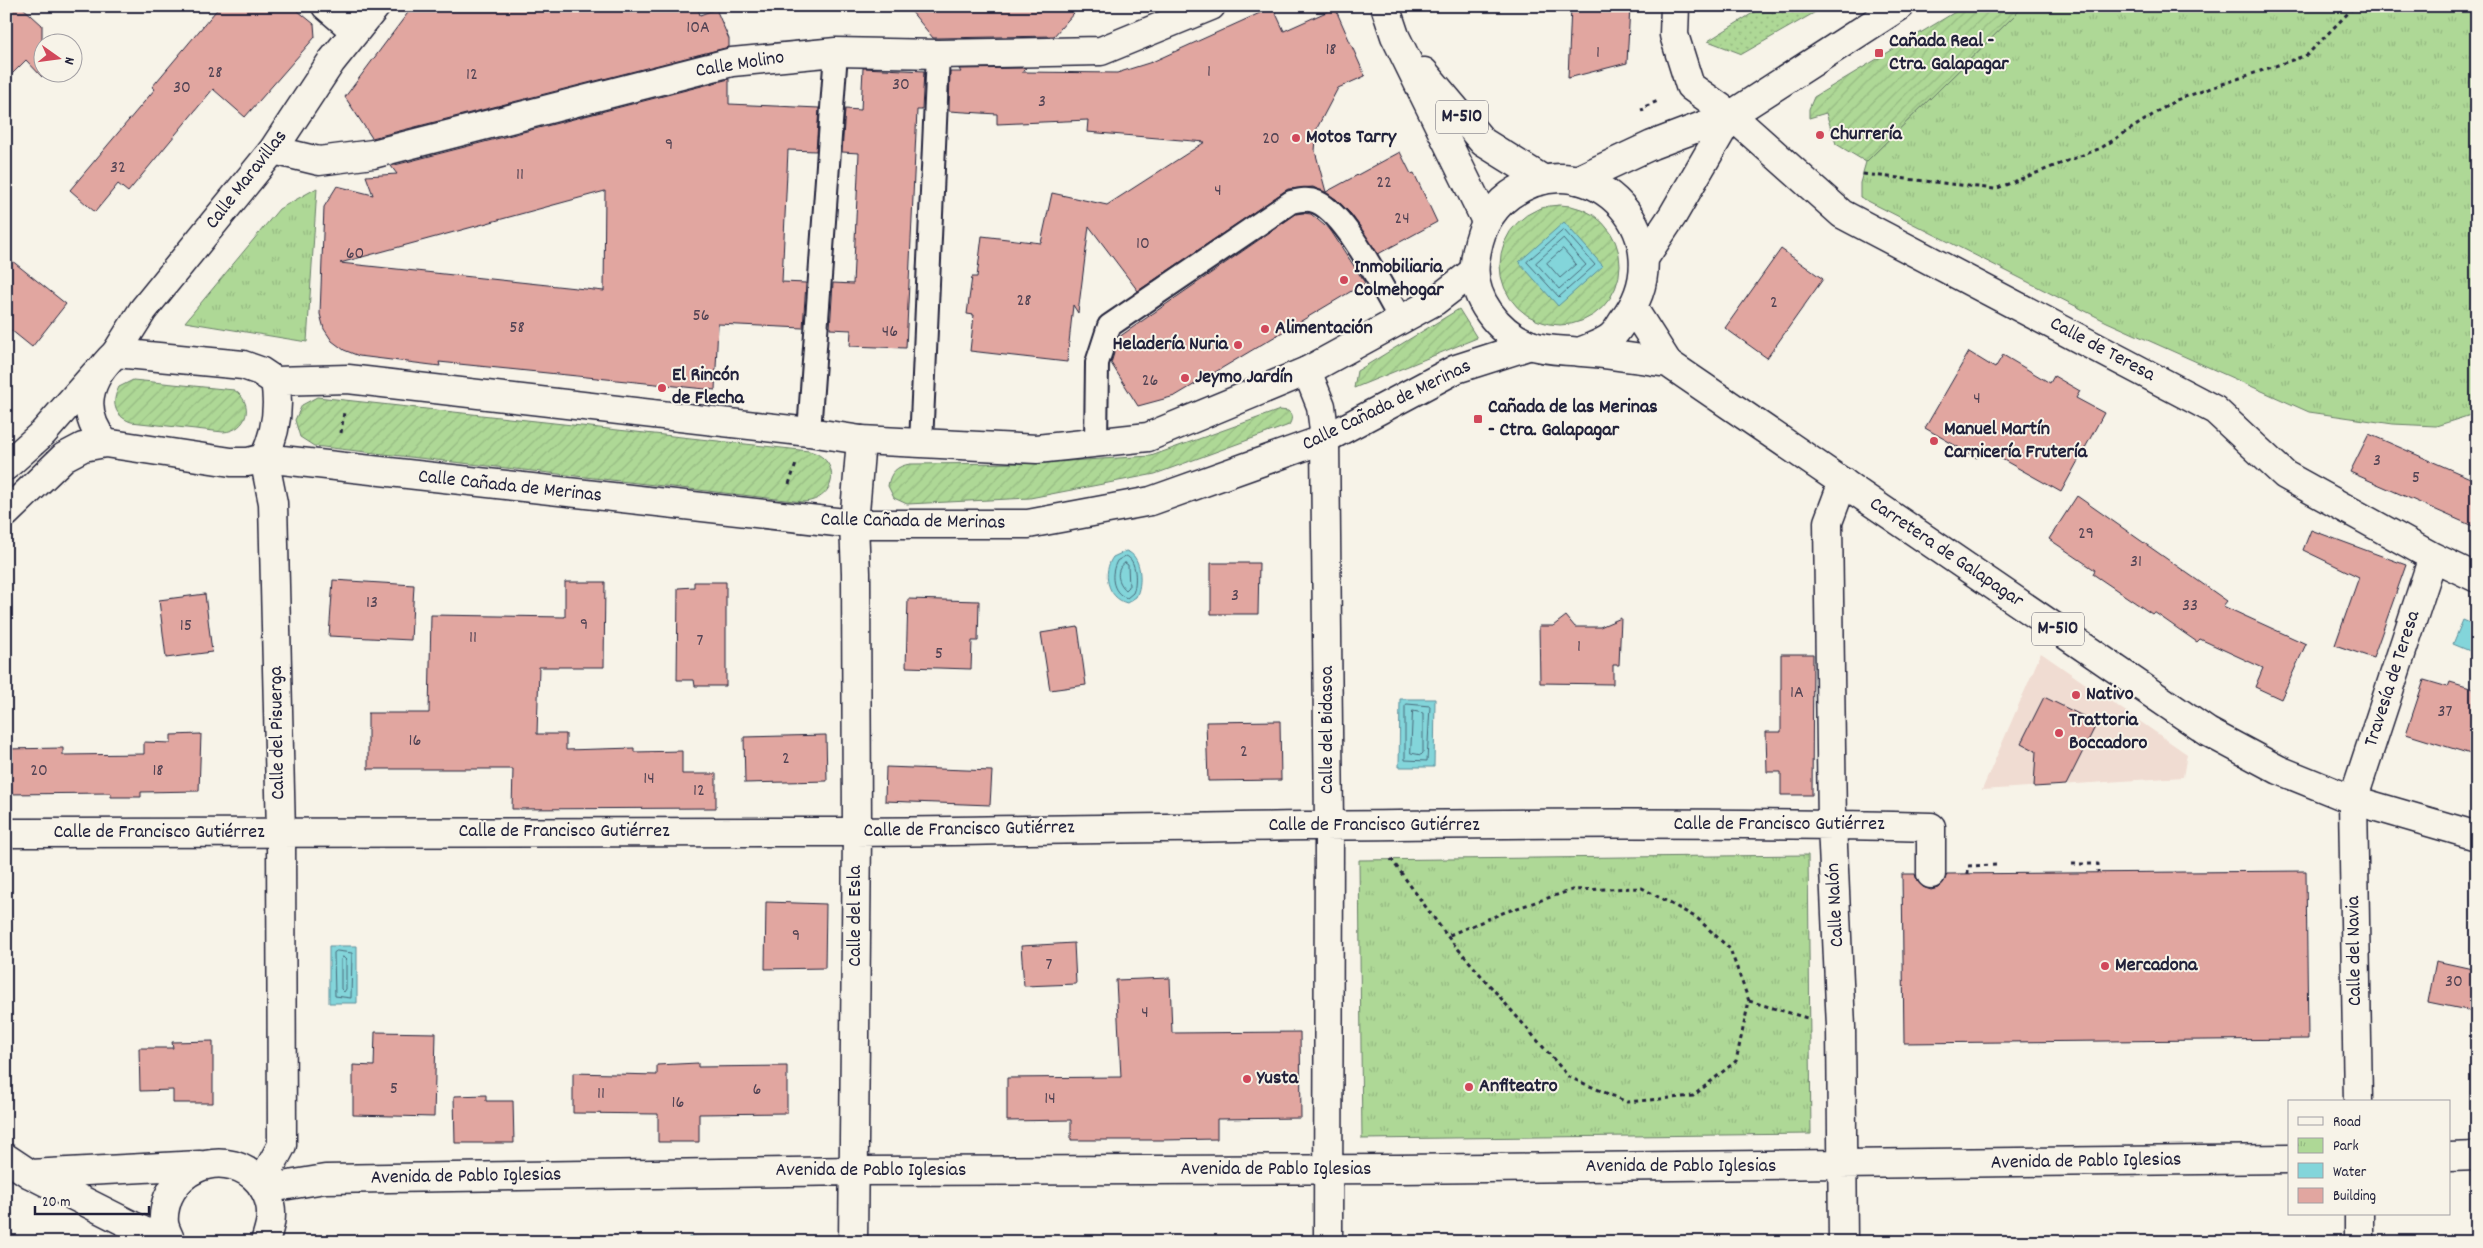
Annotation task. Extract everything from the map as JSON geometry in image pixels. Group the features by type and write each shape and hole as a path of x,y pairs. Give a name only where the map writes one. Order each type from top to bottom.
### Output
{"street":[{"path":"326,6 355,31"},
{"name":"Calle Maravillas","path":"109,359 143,310 273,150 331,62 376,6"},
{"name":"Calle Molino","path":"273,150 319,161 372,154 732,62 836,52 938,54 1101,51 1211,6"},
{"name":"M-510","path":"1385,6 1395,36 1486,221"},
{"name":"Calle de Teresa","path":"1674,6 1674,35 1690,86 1731,116 1842,214 2215,410 2284,475 2433,557 2477,578"},
{"path":"1577,180 1652,145 1731,116 1900,6"},
{"name":"M-510","path":"1395,36 1483,142 1544,180"},
{"path":"1645,257 1673,216 1731,116"},
{"name":"M-510","path":"1582,352 1611,337 1633,308 1640,292 1645,257 1638,231 1624,207 1602,190 1577,180 1544,180 1521,188 1501,202 1486,221 1477,245 1474,271 1480,295 1491,317 1509,334 1531,345 1557,350 1668,363"},
{"path":"109,359 243,365 260,371 275,382 348,379 809,432 861,440 1037,449 1148,437 1307,371 1435,301 1474,271"},
{"name":"M-510","path":"1633,308 1668,363"},
{"name":"Calle Cañada de Merinas","path":"105,443 231,462 248,462 264,458 854,524 1028,524 1151,501 1325,440 1456,369 1531,345"},
{"path":"6,513 64,457 83,447 105,443 94,430 88,413 92,386 109,359"},
{"path":"6,466 43,433 109,359"},
{"name":"Carretera de Galapagar","path":"1668,363 2208,732 2279,770 2353,800 2477,836"},
{"name":"Calle del Bidasoa","path":"1307,371 1321,406 1325,440 1329,826 1328,1242"},
{"path":"264,458 272,440 277,419 278,398 275,382"},
{"name":"Calle del Esla","path":"853,1242 857,832 856,573 854,524 861,440"},
{"name":"Calle del Pisuerga","path":"262,1187 282,1145 281,833 272,503 264,458"},
{"name":"Calle Nalón","path":"1843,482 1828,522 1832,824 1841,1027 1843,1242"},
{"name":"Travesía de Teresa","path":"2353,800 2433,557"},
{"name":"Calle del Navia","path":"2353,800 2358,1100"},
{"name":"Calle de Francisco Gutiérrez","path":"6,833 857,832 1329,826 1832,824 1941,827 1931,874"},
{"path":"2450,1157 2477,1156"},
{"path":"6,1158 18,1175 165,1242"},
{"name":"Avenida de Pablo Iglesias","path":"262,1187 325,1179 855,1171 1327,1170 2288,1159"},
{"path":"18,1175 222,1163 244,1170 262,1187 270,1204 272,1235"},
{"path":"171,1242 164,1223 167,1198 180,1178 200,1165"},
{"path":"2359,1216 2359,1242"}],"lane":[{"path":"809,432 836,52"},
{"path":"921,444 938,54"},
{"path":"1096,442 1097,363 1109,326 1291,202 1305,199 1318,202 1342,221 1401,320"}],"path":[{"path":"1863,174 1995,189 2101,148 2176,100 2307,55 2355,6"},
{"path":"1367,826 1447,936 1569,1077 1626,1102 1693,1096 1736,1061 1750,1001 1730,949 1697,918 1642,888 1572,890 1505,912 1447,936"},
{"path":"2072,864 2098,864 2098,872"},
{"path":"1968,874 1968,866 1997,866"},
{"path":"1750,1001 1810,1019"}],"shaded area":[{"path":"2041,653 2187,754 2183,777 1982,790"}],"green space":[{"path":"1764,6 1826,6 1742,54 1708,41"},
{"path":"1965,6 2024,6 1866,162 1836,144 1826,113 1809,118 1809,109 1814,97"},
{"path":"2024,6 2477,6 2477,413 2436,426 2393,424 2309,412 2107,322 1860,197 1860,183 1866,162"},
{"path":"317,188 307,342 185,322 279,209"},
{"path":"1560,205 1572,206 1583,210 1593,215 1602,223 1610,232 1615,242 1619,253 1619,277 1615,288 1610,298 1602,307 1593,315 1583,320 1572,324 1560,325 1548,324 1537,320 1527,315 1518,307 1510,298 1505,288 1501,277 1500,265 1501,253 1505,242 1510,232 1518,223 1527,215 1537,210 1548,206"},
{"path":"1459,309 1477,338 1354,388 1357,371"},
{"path":"133,380 234,390 241,395 245,402 246,416 238,427 223,432 131,422 118,412 115,398 119,387"},
{"path":"317,397 809,451 820,455 827,462 831,470 831,479 829,487 823,494 815,500 803,502 314,446 300,437 295,420 302,405"},
{"path":"1280,410 1288,411 1291,414 1289,425 1155,474 1030,498 907,504 894,498 888,486 890,477 895,470 910,464 1035,463 1151,456"},
{"path":"1808,855 1811,1134 1362,1139 1359,860"}],"water":[{"path":"1564,222 1603,266 1558,306 1519,262"},
{"path":"1126,551 1135,558 1140,571 1140,585 1136,597 1127,603 1115,596 1108,584 1107,577 1113,557"},
{"path":"2463,620 2477,626 2477,654 2453,644"},
{"path":"1400,699 1435,699 1434,767 1399,767"},
{"path":"329,946 357,946 357,1003 329,1003"},
{"path":"689,1237 748,1240 748,1242 689,1242"}],"building":[{"path":"6,6 21,6 42,25 42,32 32,32 32,66 26,60 6,80"},
{"path":"220,6 292,6 314,24 315,37 245,117 213,89 128,192 118,184 95,212 70,190 155,89 152,87"},
{"path":"413,6 697,6 700,15 716,9 729,39 729,47 372,138 345,97"},
{"path":"907,6 1080,6 1054,36 933,38"},
{"path":"1571,6 1630,6 1627,63 1568,78"},
{"path":"1273,7 1284,31 1335,8 1365,76 1338,88 1317,128 1315,151 1326,192 1400,152 1411,174 1414,173 1437,222 1378,254 1351,214 1336,199 1313,187 1288,189 1138,291 1089,226 1078,313 1073,305 1067,362 970,351 974,315 967,314 972,277 977,277 982,236 1041,243 1052,193 1107,205 1205,142 1087,132 1088,120 997,124 997,114 949,111 950,72 961,72 959,69 1026,68 1022,72 1117,73 1152,62"},
{"path":"863,68 924,71 922,110 917,110 906,348 850,346 851,330 830,329 833,283 853,284 859,153 842,152 845,109 861,110"},
{"path":"729,79 729,104 819,108 816,151 788,150 782,282 806,283 803,328 718,324 715,390 439,362 440,366 359,356 344,350 332,341 324,329 320,314 324,207 337,186 373,195 366,176 397,174 391,166","holes":["605,191 604,291 340,263"]},
{"path":"1296,214 1311,214 1331,231 1365,283 1175,396 1138,406 1111,363 1119,337"},
{"path":"1781,249 1823,279 1767,358 1725,328"},
{"path":"6,256 66,304 32,347 6,326"},
{"path":"1969,352 1995,368 2003,355 2050,383 2054,376 2080,391 2076,398 2104,413 2061,492 1982,448 1977,458 1925,428"},
{"path":"2369,434 2477,481 2477,528 2350,472"},
{"path":"2077,496 2227,601 2223,606 2306,644 2281,699 2255,687 2263,668 2200,639 2197,642 2154,612 2152,614 2093,574 2095,570 2049,539"},
{"path":"2311,530 2406,565 2373,658 2335,645 2359,577 2303,550"},
{"path":"1211,563 1259,563 1258,614 1211,614"},
{"path":"333,580 414,585 411,640 329,636"},
{"path":"565,582 605,582 604,667 539,667 537,734 566,734 566,750 634,748 634,752 682,751 682,774 716,774 716,808 512,809 513,769 368,769 368,713 429,713 431,615 565,617"},
{"path":"694,582 726,582 726,686 695,686 694,680 677,680 678,588 694,587"},
{"path":"205,594 212,652 166,658 159,600"},
{"path":"908,599 979,601 978,641 972,641 971,669 906,667"},
{"path":"1566,616 1575,627 1600,627 1621,618 1619,665 1613,665 1613,684 1540,683 1539,626 1553,626"},
{"path":"1078,627 1086,685 1050,690 1041,633"},
{"path":"1781,654 1813,654 1812,795 1781,795 1781,772 1767,772 1766,732 1781,732"},
{"path":"2424,680 2448,687 2450,682 2477,690 2477,756 2406,734"},
{"name":"Trattoria Boccadoro","path":"2044,697 2097,723 2066,785 2034,787 2036,751 2021,743"},
{"path":"1280,721 1281,780 1208,781 1206,722"},
{"path":"201,734 199,791 141,792 141,797 111,797 111,793 6,794 6,749 63,748 63,755 144,754 144,742 171,743 171,735"},
{"path":"826,735 827,781 745,783 744,737"},
{"path":"886,767 992,771 990,805 885,801"},
{"name":"Mercadona","path":"2306,871 2308,1039 1904,1043 1902,874 1915,874 1917,881 1923,887 1931,890 1938,888 1944,882 1947,874"},
{"path":"766,902 826,904 825,968 765,969"},
{"path":"1074,943 1076,984 1024,986 1021,946"},
{"path":"2436,961 2477,970 2477,1012 2428,1002"},
{"path":"1170,978 1172,1033 1300,1032 1301,1118 1217,1119 1217,1139 1163,1140 1071,1140 1071,1120 1007,1121 1007,1078 1121,1077 1116,980"},
{"path":"375,1032 436,1033 434,1117 353,1115 353,1065 374,1066"},
{"path":"213,1041 213,1103 173,1103 173,1090 140,1091 139,1048 173,1048 172,1042"},
{"path":"698,1063 698,1067 787,1066 787,1113 699,1114 699,1142 658,1142 658,1114 573,1113 573,1073 657,1075 657,1065"},
{"path":"486,1095 486,1101 513,1101 514,1143 455,1143 454,1096"}],"place":[{"name":"Cañada Real - Ctra. Galapagar","path":"1879,53"},
{"name":"Churrería","path":"1820,135"},
{"name":"Motos Tarry","path":"1296,138"},
{"name":"Inmobiliaria Colmehogar","path":"1344,280"},
{"name":"Alimentación","path":"1265,329"},
{"name":"Heladería Nuria","path":"1238,345"},
{"name":"Jeymo Jardín","path":"1185,378"},
{"name":"El Rincón de Flecha","path":"662,388"},
{"name":"Cañada de las Merinas - Ctra. Galapagar","path":"1478,419"},
{"name":"Manuel Martín Carnicería Frutería","path":"1934,441"},
{"name":"Nativo","path":"2076,695"},
{"name":"Trattoria Boccadoro","path":"2059,733"},
{"name":"Mercadona","path":"2105,966"},
{"name":"Yusta","path":"1247,1079"},
{"name":"Anfiteatro","path":"1469,1087"}]}
